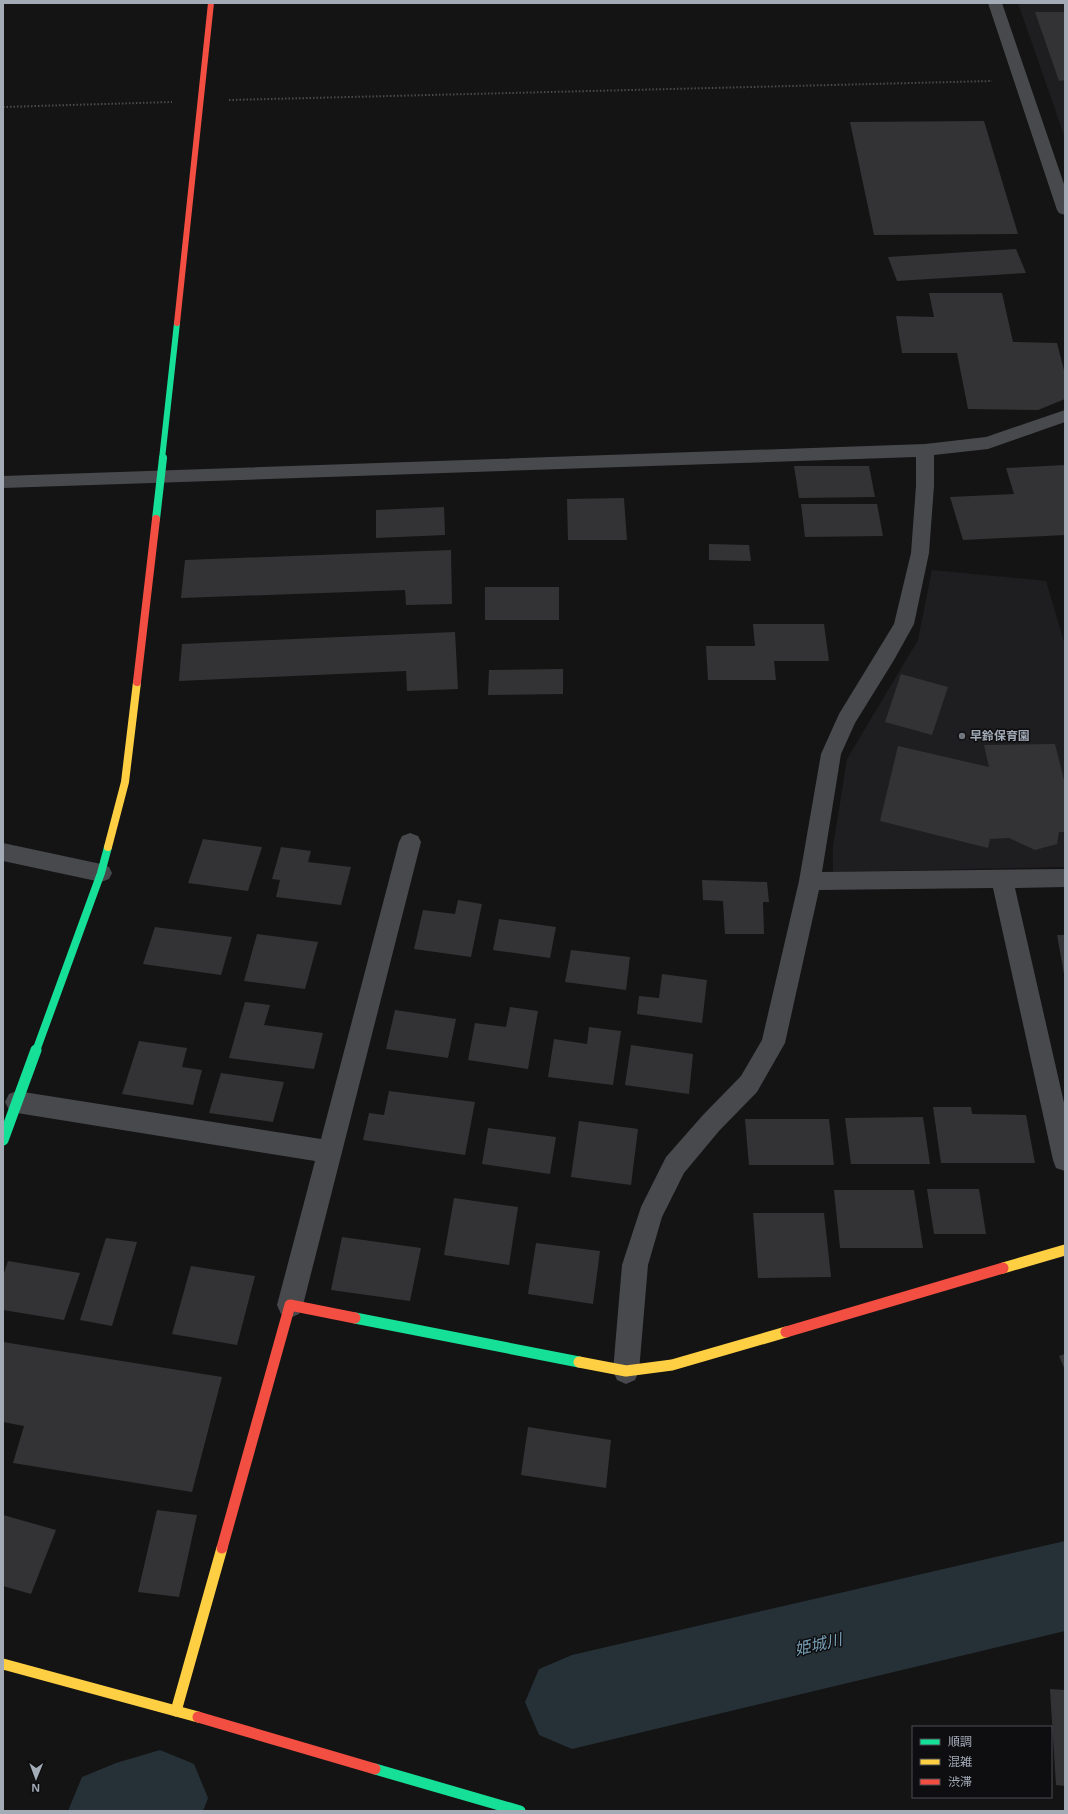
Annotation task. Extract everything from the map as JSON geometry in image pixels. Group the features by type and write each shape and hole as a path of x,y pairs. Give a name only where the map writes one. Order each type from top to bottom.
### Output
{"street":[{"path":"3,1140 101,873 125,782 161,478 211,3"},
{"path":"995,3 1065,210"},
{"path":"3,482 161,478 925,450 988,443 1065,416"},
{"path":"626,1371 635,1264 650,1215 675,1166 711,1123 749,1084 773,1043 810,881 831,754 846,720 887,655 904,624 920,552 925,486 925,450"},
{"path":"176,1712 290,1305 410,842"},
{"path":"3,852 101,873"},
{"path":"810,881 1065,878"},
{"path":"1002,879 1065,1160"},
{"path":"17,1102 329,1152"},
{"path":"290,1305 626,1371 672,1365 1065,1250"},
{"path":"3,1664 520,1811"}],"path":[{"path":"3,107 1022,81"}],"shaded area":[{"path":"1018,3 1065,3 1065,138"},
{"name":"早鈴保育園","path":"932,570 1046,581 1065,645 1065,867 833,872 833,847 847,759 918,640"}],"building":[{"path":"1035,12 1065,12 1065,80 1059,81"},
{"path":"984,121 1018,234 874,235 850,122"},
{"path":"1016,249 1026,273 897,281 888,257"},
{"path":"929,293 1002,293 1013,342 1057,343 1065,374 1065,399 1038,410 968,409 957,353 902,353 896,316 934,317"},
{"path":"1065,465 1065,535 963,540 950,497 1014,494 1006,468"},
{"path":"794,466 869,466 875,497 799,498"},
{"path":"624,498 627,540 568,540 567,499"},
{"path":"801,504 877,504 883,536 805,537"},
{"path":"444,507 445,535 376,538 376,510"},
{"path":"709,544 749,545 751,561 709,560"},
{"path":"451,550 452,604 406,605 405,590 181,598 185,560"},
{"path":"485,587 559,587 559,620 485,620"},
{"path":"753,624 824,624 829,661 774,661 776,680 708,680 706,646 755,646"},
{"path":"455,632 458,689 407,691 406,671 179,681 182,644"},
{"path":"563,669 563,694 488,695 489,670"},
{"path":"901,674 948,687 932,735 885,722"},
{"path":"1055,744 1065,784 1065,832 1059,832 1057,844 1035,850 1009,838 990,839 988,848 880,821 898,746 989,767 984,745"},
{"path":"203,839 262,847 248,891 188,883"},
{"path":"281,847 311,851 308,862 351,867 341,905 276,897 280,880 272,879"},
{"path":"702,880 767,882 769,902 763,902 764,934 725,934 723,901 703,900"},
{"path":"458,900 482,904 471,957 414,949 423,910 455,914"},
{"path":"499,919 556,927 550,958 493,950"},
{"path":"155,927 232,937 221,975 143,964"},
{"path":"257,934 318,942 305,989 244,981"},
{"path":"1057,935 1065,935 1065,974 1064,974"},
{"path":"571,950 630,957 626,990 565,982"},
{"path":"662,974 707,980 702,1023 637,1014 639,996 659,998"},
{"path":"245,1002 270,1005 264,1025 323,1033 314,1069 229,1058"},
{"path":"510,1007 538,1011 528,1069 468,1060 475,1023 506,1027"},
{"path":"395,1010 456,1019 448,1058 386,1049"},
{"path":"589,1027 621,1031 613,1085 548,1077 554,1039 587,1044"},
{"path":"139,1041 187,1048 182,1067 202,1070 193,1105 122,1094"},
{"path":"631,1045 693,1054 689,1094 625,1085"},
{"path":"221,1073 284,1082 273,1122 209,1113"},
{"path":"389,1091 475,1102 465,1155 363,1140 369,1113 384,1115"},
{"path":"933,1107 971,1107 972,1114 1026,1115 1035,1163 941,1163"},
{"path":"923,1117 930,1164 851,1164 845,1118"},
{"path":"745,1119 829,1119 834,1165 749,1165"},
{"path":"579,1121 638,1129 631,1185 571,1177"},
{"path":"488,1128 556,1137 550,1174 482,1164"},
{"path":"927,1189 979,1189 986,1234 934,1234"},
{"path":"834,1190 914,1190 923,1248 840,1248"},
{"path":"454,1198 518,1207 509,1265 444,1255"},
{"path":"753,1213 824,1213 831,1277 758,1278"},
{"path":"342,1237 421,1248 410,1301 331,1290"},
{"path":"106,1238 137,1242 112,1326 80,1320"},
{"path":"536,1243 600,1251 593,1304 528,1294"},
{"path":"8,1261 80,1273 64,1320 3,1310 3,1276"},
{"path":"191,1266 255,1276 237,1345 172,1334"},
{"path":"3,1342 222,1377 192,1492 13,1463 24,1426 3,1422"},
{"path":"1065,1354 1065,1370 1059,1356"},
{"path":"528,1427 611,1440 606,1488 521,1475"},
{"path":"157,1510 197,1515 179,1597 138,1592"},
{"path":"3,1515 56,1530 31,1594 3,1586"},
{"path":"1050,1689 1065,1690 1065,1786 1056,1785"}],"waterway":[{"name":"姫城川","path":"572,1702 1065,1586"},
{"name":"姫城川","path":"116,1811 160,1798"}],"traffic: fast":[{"path":"156,519 177,323"},
{"path":"3,1140 101,873 108,847"},
{"path":"355,1318 579,1362"},
{"path":"375,1769 520,1811"}],"traffic: slow":[{"path":"108,847 125,782 137,682"},
{"path":"1003,1268 1065,1250"},
{"path":"579,1362 626,1371 672,1365 786,1332"},
{"path":"176,1711 222,1548"},
{"path":"3,1664 198,1717"}],"traffic: jam":[{"path":"177,323 211,3"},
{"path":"137,682 156,519"},
{"path":"786,1332 1003,1268"},
{"path":"222,1548 290,1305 355,1318"},
{"path":"198,1717 375,1769"}],"place":[{"name":"早鈴保育園","path":"962,736"}]}
